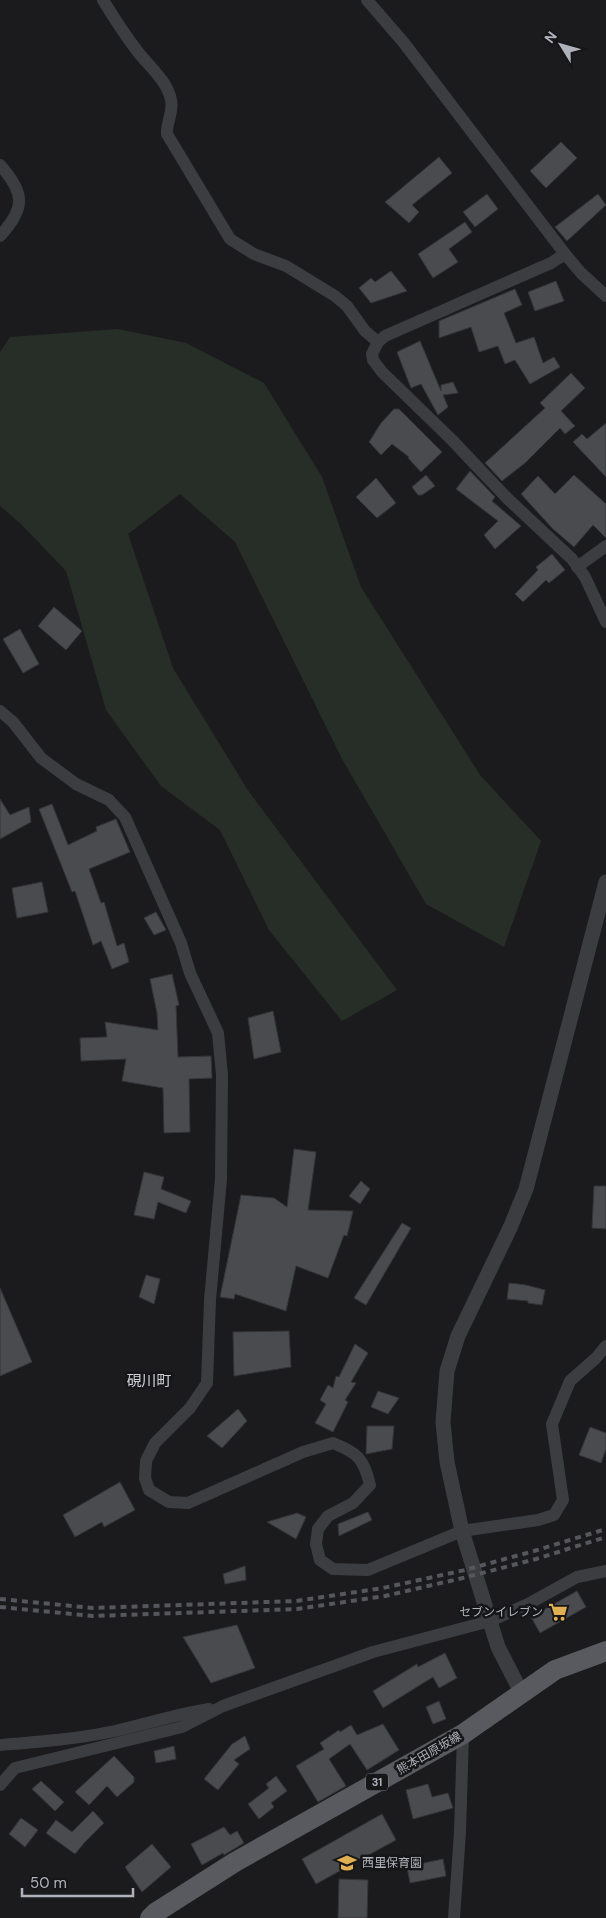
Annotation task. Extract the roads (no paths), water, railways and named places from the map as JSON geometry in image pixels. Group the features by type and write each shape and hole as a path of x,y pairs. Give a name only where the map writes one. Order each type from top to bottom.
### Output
{"main road":[{"name":"熊本田原坂線","path":"150,1918 155,1912 235,1862 464,1734 555,1670 606,1650"}],"street":[{"path":"103,0 112,17 165,86 171,97 172,105 166,128 167,134 230,239 254,254 286,266 335,296 347,306 365,330 378,342"},
{"path":"367,0 404,43 565,254 581,273 606,296"},
{"path":"0,165 17,188 20,201 16,216 0,236"},
{"path":"565,254 551,263 384,336 378,342 372,354 373,360 382,372 452,440 503,494 572,559 585,577 606,622"},
{"path":"577,567 606,546"},
{"path":"0,711 13,722 41,758 76,784 109,800 125,817 181,943 190,973 218,1033 222,1075 222,1179 210,1300 207,1383 190,1408 155,1443 146,1462 145,1478 149,1490 169,1502 188,1503 303,1452 333,1443 351,1451 359,1458 366,1467 370,1485 353,1503 328,1516 318,1529 316,1544 320,1560 333,1569 368,1570 462,1531 538,1520 554,1515 563,1500 552,1424 570,1381 596,1358 606,1346"},
{"path":"522,1694 498,1647 462,1531 447,1462 443,1422 447,1371 458,1336 510,1228 526,1189 606,882"},
{"path":"0,1785 15,1768 182,1727 223,1706 372,1652 490,1621 528,1604 577,1577 606,1571"},
{"path":"0,1745 37,1742 114,1731 177,1714 223,1706"},
{"path":"454,1918 464,1734"}],"railway":[{"path":"0,1599 93,1608 296,1601 383,1588 465,1570 606,1529"},
{"path":"0,1607 93,1616 297,1609 385,1596 467,1577 536,1559 606,1537"}],"place":[{"name":"セブンイレブン","path":"558,1612"},
{"name":"西里保育園","path":"347,1863"}],"district":[{"name":"硯川町","path":"149,1381"}]}
